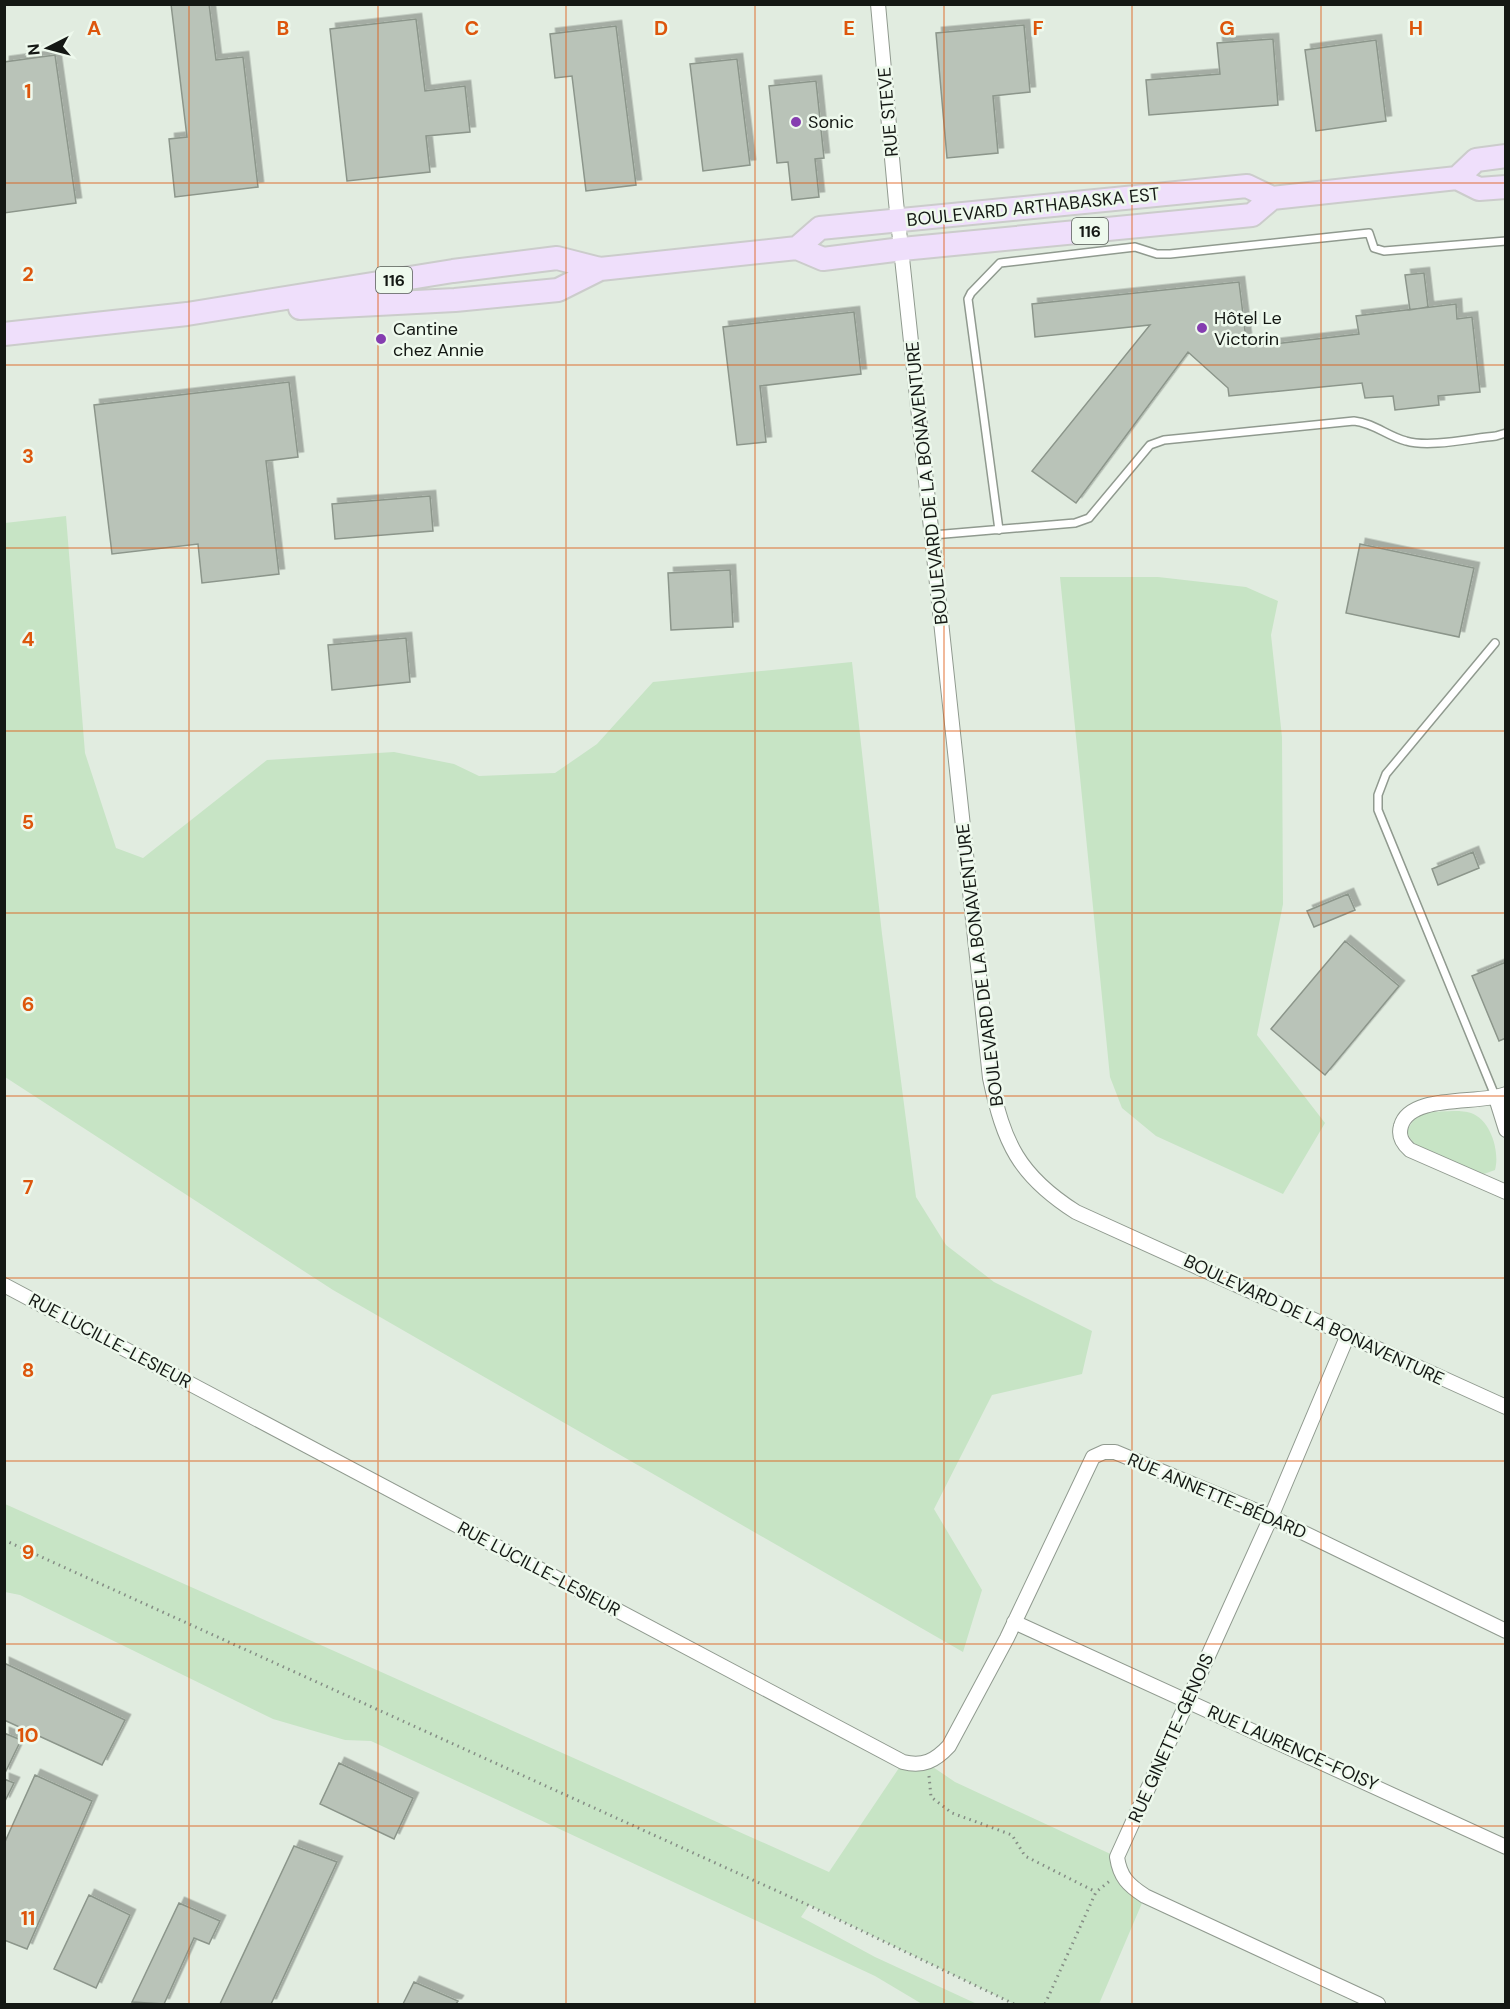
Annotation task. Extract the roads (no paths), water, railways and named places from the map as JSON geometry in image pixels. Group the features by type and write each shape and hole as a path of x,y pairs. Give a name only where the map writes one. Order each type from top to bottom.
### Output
{"main road":[{"path":"1457,178 1476,160 1506,156"},
{"name":"BOULEVARD ARTHABASKA EST","path":"797,248 820,228 1247,186 1272,198 1457,178 1479,189 1506,187"},
{"name":"BOULEVARD ARTHABASKA EST","path":"188,314 453,271 557,258 600,269 797,248 823,259 902,249 1252,215 1272,198"},
{"name":"BOULEVARD ARTHABASKA EST","path":"4,333 188,314 456,300 558,290 600,269"}],"street":[{"name":"RUE STEVE","path":"878,4 898,220"},
{"name":"BOULEVARD DE LA BONAVENTURE","path":"898,220 990,1078 998,1114 1011,1146 1046,1193 1076,1212 1347,1337 1506,1407"},
{"path":"1506,1130 1501,1096 1421,1107 1410,1112 1402,1122 1399,1134 1404,1145 1410,1150 1506,1192"},
{"name":"RUE LUCILLE-LESIEUR","path":"4,1285 903,1762 927,1763 939,1757 949,1746 1014,1622"},
{"name":"RUE GINETTE-GENOIS","path":"1347,1337 1271,1517 1117,1857 1120,1874 1129,1886 1145,1896 1378,2004"},
{"name":"RUE ANNETTE-BÉDARD","path":"1014,1622 1093,1457 1104,1452 1115,1452 1271,1517 1506,1631"},
{"name":"RUE LAURENCE-FOISY","path":"1014,1622 1506,1847"}],"lane":[{"path":"999,530 968,299 1000,263 1136,247 1157,254 1170,254 1370,233 1374,248 1384,251 1506,241"},
{"path":"933,535 1075,523 1089,518 1150,445 1164,440 1354,421 1369,423 1406,441 1420,443 1496,436 1506,433"},
{"path":"1495,643 1386,774 1378,795 1378,810 1501,1096"}],"place":[{"name":"Sonic","path":"796,122"},
{"name":"Hôtel Le Victorin","path":"1202,328"},
{"name":"Cantine chez Annie","path":"381,339"}]}
